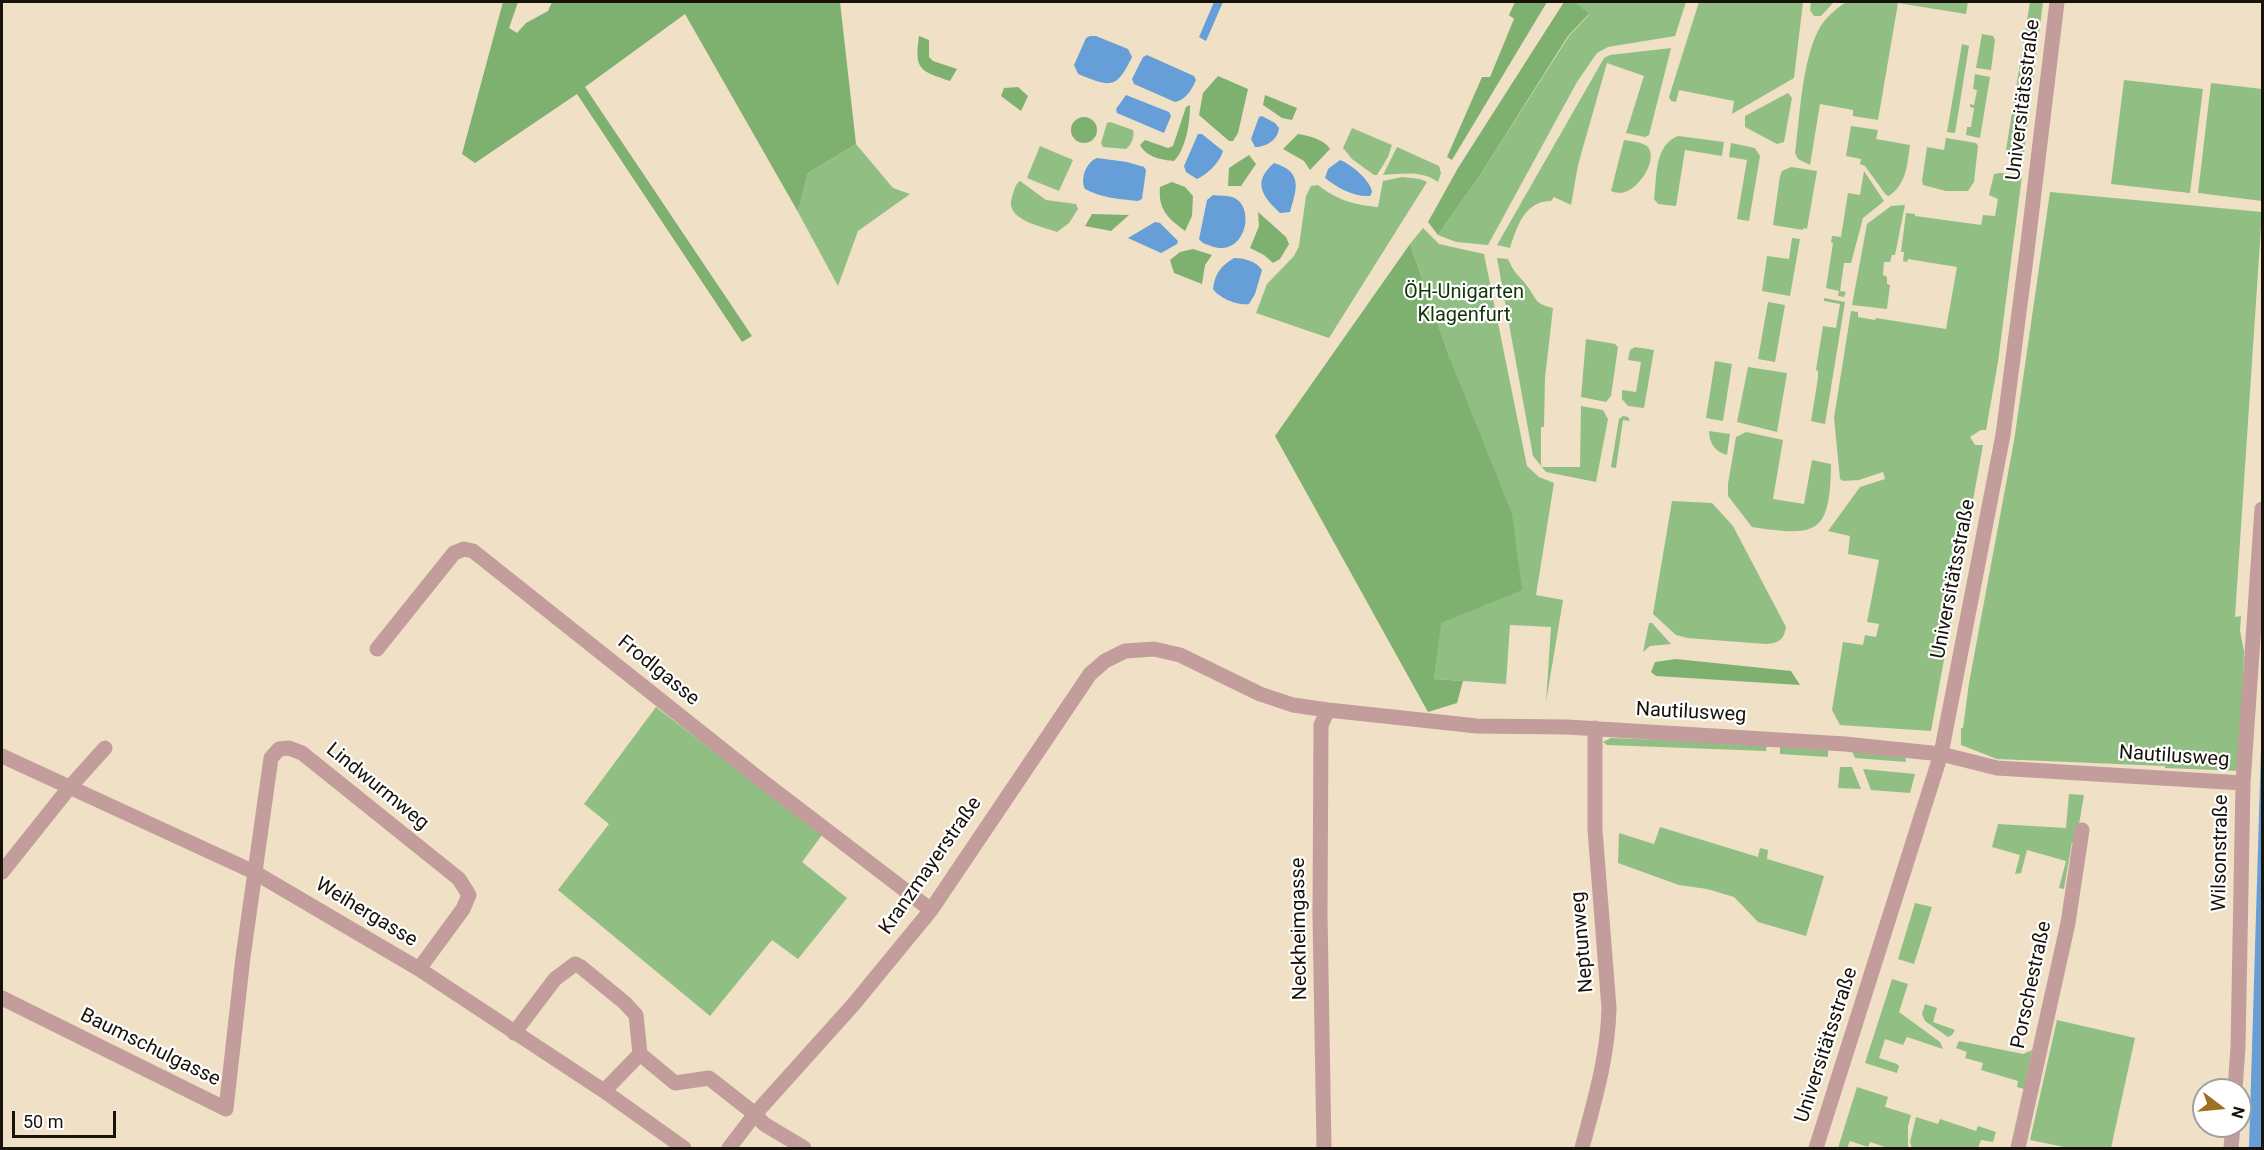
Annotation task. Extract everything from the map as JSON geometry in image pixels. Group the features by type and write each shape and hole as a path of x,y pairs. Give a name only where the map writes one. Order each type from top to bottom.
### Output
{"street":[{"name":"Universitätsstraße","path":"1816,1149 1941,754 2003,435 2056,2"},
{"name":"Wilsonstraße","path":"2236,1078 2243,783 2262,508"},
{"name":"Frodlgasse","path":"377,649 454,554 464,549 473,551 770,787 931,910"},
{"name":"Nautilusweg","path":"1147,650 1180,655 1260,694 1293,705 1328,710 1478,726 1595,728 1784,739 1941,754 1997,768 2243,783"},
{"name":"Kranzmayerstraße","path":"729,1149 755,1114 853,1005 931,910 1090,674 1106,661 1125,651 1147,650"},
{"name":"Neckheimgasse","path":"1324,1149 1320,914 1321,725 1328,710"},
{"name":"Neptunweg","path":"1582,1149 1605,1059 1609,1008 1595,830 1595,728"},
{"path":"2,872 69,788 105,748"},
{"name":"Lindwurmweg","path":"254,872 271,758 279,749 289,748 302,753 459,879 469,896 463,909 419,969"},
{"name":"Weihergasse","path":"2,756 254,872 419,969 514,1034 604,1091 684,1149"},
{"name":"Porschestraße","path":"2018,1149 2068,922 2082,830"},
{"name":"Baumschulgasse","path":"2,998 226,1109 254,872"},
{"path":"514,1034 555,979 574,964 601,983 636,1015 640,1054 675,1083 709,1078 755,1114 764,1124 804,1149"},
{"path":"604,1091 640,1054"}],"green space":[{"path":"503,2 518,2 509,28 517,33 526,23 548,11 552,2 840,2 856,144 808,173 798,212 685,14 585,87 752,336 742,342 577,94 475,163 462,154"},
{"path":"1515,2 1547,2 1452,160 1447,157 1482,77 1490,77 1514,19 1509,15"},
{"path":"1564,2 1575,2 1589,14 1568,36 1482,172 1438,235 1428,222 1458,168"},
{"path":"1575,2 1686,2 1675,36 1608,47 1597,53 1577,82 1488,245 1456,242 1438,235 1482,172 1569,36 1589,15"},
{"path":"1699,2 1803,2 1794,78 1732,114 1734,101 1679,90 1676,102 1671,101 1669,97"},
{"path":"1811,2 1834,2 1821,16 1814,16 1810,10"},
{"path":"1846,2 1968,2 1966,14 1898,3 1878,120 1853,116 1853,110 1820,104 1810,165 1798,159 1795,153 1806,69 1815,37 1822,24"},
{"path":"2030,2 2043,2 2024,153 2006,150"},
{"path":"1982,34 1993,36 1995,40 1991,70 1976,68"},
{"path":"919,36 929,40 929,57 933,61 957,69 950,81 932,75 921,68 918,56"},
{"path":"1962,44 1969,46 1955,133 1947,132"},
{"path":"1671,48 1649,135 1645,137 1626,133 1644,76 1607,63 1578,165 1571,205 1554,197 1551,201 1535,205 1523,216 1510,248 1497,245 1604,58 1610,55"},
{"path":"1975,74 1990,77 1980,138 1966,135 1967,127 1971,127 1974,108 1970,107 1970,104 1974,105 1977,90 1973,89"},
{"path":"1218,76 1248,89 1238,133 1233,141 1229,141 1199,115 1203,93"},
{"path":"2124,80 2203,89 2190,193 2111,184"},
{"path":"2211,83 2262,89 2262,201 2198,193"},
{"path":"1018,87 1028,96 1021,111 1001,96 1004,88"},
{"path":"1788,93 1792,98 1784,142 1777,144 1745,127 1745,116"},
{"path":"1265,95 1297,108 1292,120 1282,118 1263,105"},
{"path":"1190,105 1187,135 1182,150 1174,161 1155,157 1143,149 1140,145 1145,140 1168,148 1173,146 1186,107"},
{"path":"1084,117 1093,121 1097,130 1093,139 1084,143 1075,139 1071,130 1075,121"},
{"path":"1107,123 1133,130 1132,141 1126,149 1103,147 1101,143"},
{"path":"1851,126 1878,130 1876,139 1910,145 1903,179 1889,196 1865,166 1860,164 1861,159 1846,156"},
{"path":"1352,128 1392,145 1377,175 1352,159 1343,148"},
{"path":"1298,134 1320,140 1330,149 1310,170 1304,161 1283,149"},
{"path":"1678,136 1724,142 1722,156 1685,150 1676,206 1658,204 1654,199 1658,163 1670,140"},
{"path":"1946,138 1976,143 1978,146 1974,182 1968,191 1946,191 1923,185 1927,147 1944,150"},
{"path":"1624,140 1647,146 1651,159 1649,167 1639,182 1627,192 1619,193 1611,191"},
{"path":"1731,143 1755,148 1760,156 1749,221 1737,219 1747,160 1729,157"},
{"path":"856,144 893,188 910,194 858,231 838,286 798,212 808,173"},
{"path":"1040,146 1073,160 1059,191 1027,178"},
{"path":"1397,147 1439,166 1441,173 1438,182 1418,174 1383,175"},
{"path":"1249,155 1256,164 1241,186 1228,186 1229,168"},
{"path":"1791,167 1817,171 1807,229 1803,228 1803,230 1773,225 1780,176 1782,171"},
{"path":"1864,171 1884,201 1863,218 1851,263 1844,263 1840,291 1846,292 1844,297 1838,296 1839,291 1826,288 1832,236 1841,237 1848,193 1860,195"},
{"path":"1994,174 2022,176 1998,362 1986,430 1981,430 1970,437 1975,445 1983,445 1931,731 1840,725 1832,710 1843,642 1863,645 1865,635 1876,637 1879,624 1867,622 1879,560 1848,554 1850,536 1828,531 1860,487 1885,479 1883,472 1859,480 1843,481 1840,479 1834,418 1851,311 1858,312 1858,317 1946,329 1957,267 1908,259 1907,262 1903,261 1904,252 1901,252 1906,213 1981,225 1983,215 1995,216 1998,199 1989,195"},
{"path":"1402,177 1427,182 1329,338 1256,313 1267,284 1294,256 1299,246 1306,196 1311,186 1318,185 1346,201 1378,207 1383,181"},
{"path":"1020,181 1046,200 1076,204 1078,209 1069,223 1057,232 1019,217 1011,205 1015,188"},
{"path":"1172,182 1185,187 1193,196 1192,216 1185,231 1165,213 1161,202 1160,187"},
{"path":"2050,192 2262,212 2235,617 2241,616 2240,631 2244,651 2240,771 1997,759 1961,745 1961,728 1963,728 1969,683 2014,441"},
{"path":"1905,205 1895,255 1892,255 1890,262 1884,262 1883,275 1887,277 1887,284 1890,285 1887,309 1852,305 1867,224 1891,206"},
{"path":"1258,212 1286,237 1289,244 1280,259 1273,263 1250,248 1259,226"},
{"path":"1092,214 1129,215 1111,231 1085,226"},
{"name":"ÖH-Unigarten Klagenfurt","path":"1423,228 1439,244 1484,254 1527,466 1539,477 1554,483 1536,595 1563,600 1546,702 1551,627 1510,625 1506,684 1434,679 1440,623 1450,359 1410,244"},
{"path":"1792,238 1800,239 1790,296 1762,291 1767,256 1789,259"},
{"path":"1410,244 1450,359 1512,514 1522,590 1441,623 1434,679 1463,681 1457,703 1428,712 1275,436"},
{"path":"1193,249 1212,255 1205,265 1202,284 1174,273 1170,260 1180,252"},
{"path":"1497,258 1508,259 1537,301 1553,308 1545,378 1544,427 1541,427 1541,466 1533,456"},
{"path":"1824,298 1845,302 1825,424 1811,421 1818,378 1816,370 1823,326 1836,328 1840,304 1824,301"},
{"path":"1768,302 1785,305 1775,362 1758,359"},
{"path":"1586,339 1615,344 1618,347 1611,396 1606,402 1581,397"},
{"path":"1635,347 1654,350 1644,408 1628,406 1622,399 1622,390 1636,392 1641,362 1628,360 1630,350"},
{"path":"1715,361 1732,364 1723,421 1706,418"},
{"path":"1748,367 1787,373 1777,432 1737,422"},
{"path":"1581,406 1603,410 1608,419 1596,482 1546,472 1542,467 1580,467"},
{"path":"1623,416 1628,417 1630,421 1623,420 1616,468 1611,467 1619,419"},
{"path":"1709,431 1730,434 1727,455 1719,452 1714,446"},
{"path":"1746,432 1783,440 1773,499 1804,504 1812,460 1831,464 1828,505 1816,526 1806,530 1792,531 1752,527 1728,496 1736,437"},
{"path":"1672,501 1712,503 1733,526 1786,627 1780,640 1766,644 1687,638 1676,635 1653,614"},
{"path":"1649,623 1652,623 1671,644 1650,646 1643,652"},
{"path":"1676,659 1791,671 1800,685 1656,676 1651,672 1655,662"},
{"path":"656,707 822,835 802,862 847,898 798,959 772,940 710,1016 558,890 609,824 584,804"},
{"path":"1611,738 1767,744 1766,751 1607,745 1603,742"},
{"path":"1780,747 1828,749 1828,757 1780,754"},
{"path":"1852,751 1905,755 1906,762 1855,758"},
{"path":"1840,767 1852,767 1861,789 1838,788"},
{"path":"1863,769 1915,774 1910,793 1871,790"},
{"path":"2069,794 2084,795 2076,842 2072,842 2064,889 2059,888 2066,861 2027,850 2021,873 2015,874 2020,855 1992,847 1998,824 2066,828"},
{"path":"1660,827 1758,857 1760,848 1768,850 1767,859 1824,876 1806,936 1758,922 1734,897 1707,889 1679,885 1618,863 1619,833 1654,844"},
{"path":"1915,903 1932,907 1914,964 1898,959"},
{"path":"1892,979 1908,984 1899,1012 1940,1042 1943,1049 1907,1037 1903,1045 1885,1039 1879,1058 1897,1064 1899,1066 1897,1073 1865,1063"},
{"path":"1925,1004 1937,1008 1933,1022 1955,1030 1952,1035 1948,1037 1925,1021 1922,1014"},
{"path":"2057,1020 2135,1038 2111,1148 2069,1148 2030,1140"},
{"path":"1959,1041 2023,1054 2032,1050 2024,1089 2017,1087 2018,1081 1981,1070 1983,1063 1965,1058 1967,1052 1956,1048"},
{"path":"1857,1087 1888,1097 1885,1107 1911,1115 1908,1126 1908,1148 1888,1148 1870,1142 1868,1147 1850,1141 1847,1148 1838,1148"},
{"path":"1916,1117 1938,1124 1940,1119 1976,1131 1978,1126 1996,1132 1993,1142 1981,1140 1978,1148 1912,1148 1910,1142"}],"water":[{"path":"1214,2 1223,2 1206,41 1199,37"},
{"path":"1096,36 1128,49 1132,57 1117,80 1105,83 1078,74 1074,65 1086,38"},
{"path":"1147,55 1194,76 1196,80 1185,97 1175,102 1134,84 1132,79 1143,57"},
{"path":"1126,95 1169,112 1171,116 1164,133 1117,113 1116,109"},
{"path":"1262,116 1279,128 1271,142 1255,147 1251,139 1259,117"},
{"path":"1198,134 1202,134 1223,151 1213,168 1197,179 1186,172 1184,166"},
{"path":"1097,158 1144,167 1146,170 1142,199 1138,201 1111,198 1085,189 1083,180 1085,171"},
{"path":"1340,160 1364,178 1371,188 1370,196 1346,191 1325,178 1328,169"},
{"path":"1274,163 1290,171 1296,182 1290,212 1280,213 1268,201 1262,189 1263,176"},
{"path":"1213,195 1232,197 1240,202 1246,219 1240,238 1233,245 1223,248 1211,246 1199,239 1207,200"},
{"path":"1155,222 1160,223 1178,241 1177,244 1161,253 1128,238"},
{"path":"1234,258 1256,264 1262,270 1255,294 1249,304 1229,301 1213,289 1219,270"},
{"path":"2262,715 2262,1148 2249,1148 2249,1138 2252,1138 2251,1078"}]}
